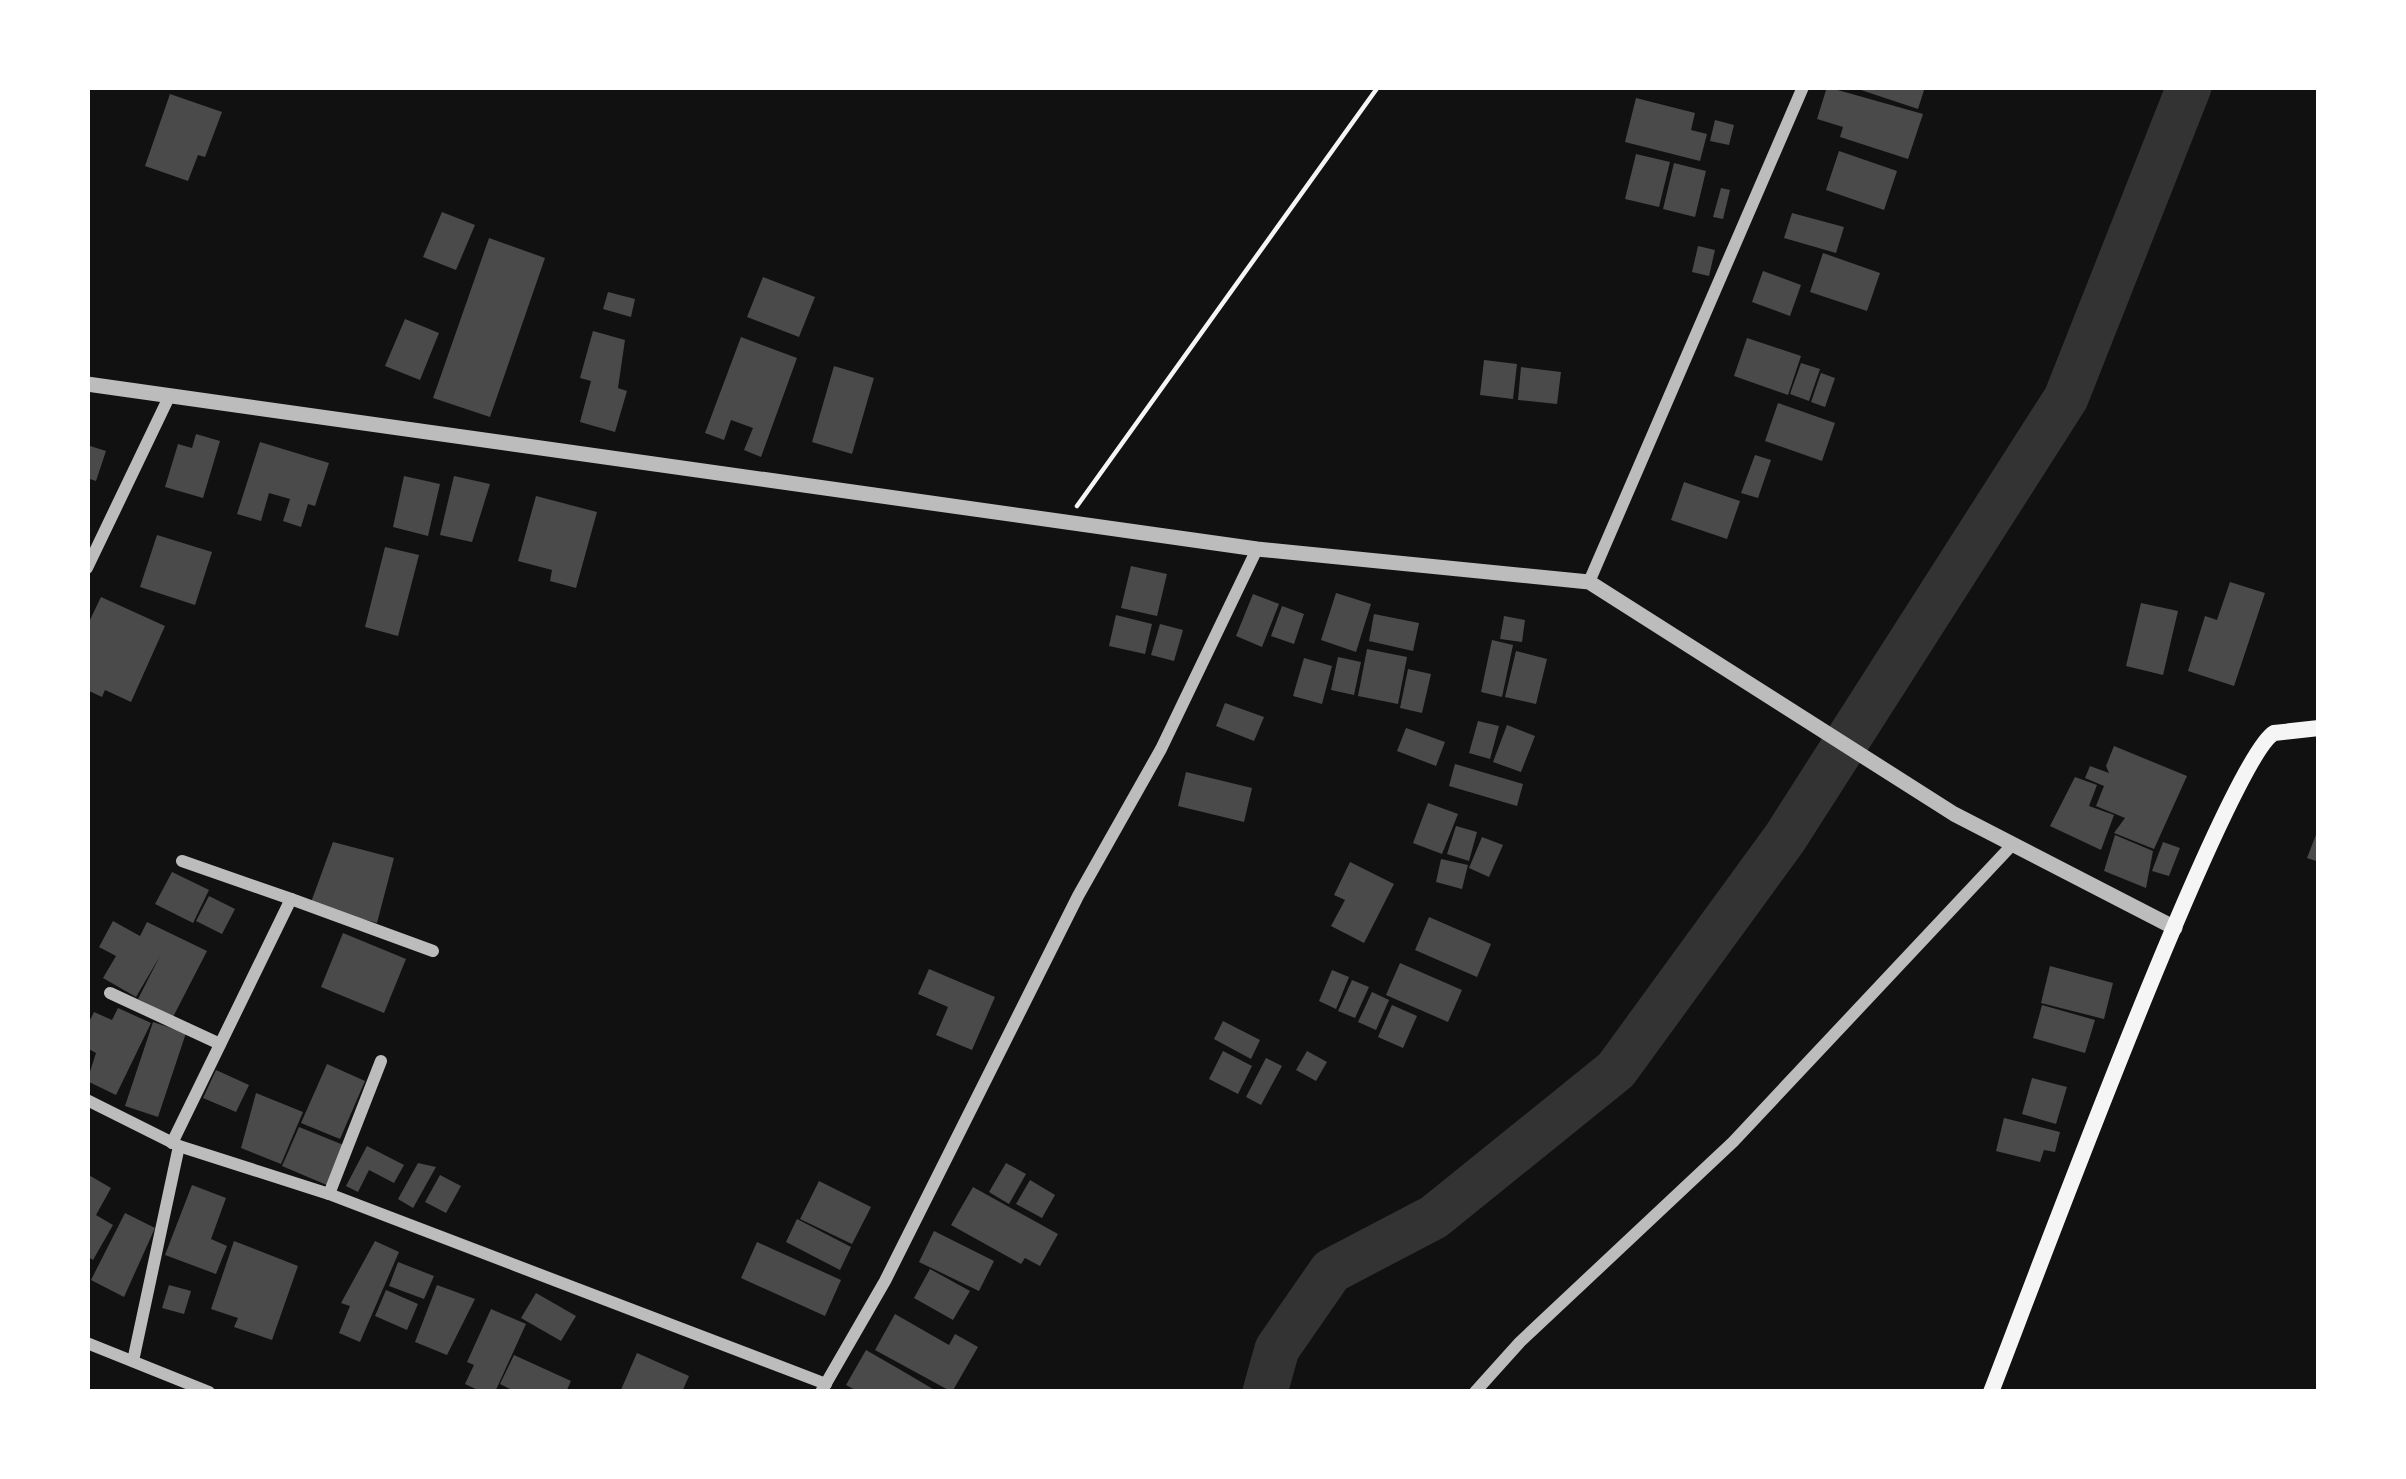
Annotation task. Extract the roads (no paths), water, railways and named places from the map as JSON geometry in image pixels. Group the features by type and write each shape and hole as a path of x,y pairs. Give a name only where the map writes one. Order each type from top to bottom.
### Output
{"main road":[{"path":"1991,1392 2175,928 2258,746 2284,729 2319,728"}],"street":[{"path":"1589,582 1802,87"},
{"path":"87,384 1257,549 1589,582 1954,814 2175,928"},
{"path":"87,568 170,397"},
{"path":"87,1100 176,1144 329,1194 824,1388 885,1281 1078,896 1161,749 1257,549"},
{"path":"1475,1392 1520,1342 1733,1142 2013,844"},
{"path":"182,861 434,951"},
{"path":"133,1361 176,1144 290,899"},
{"path":"110,993 220,1044"},
{"path":"329,1194 382,1061"},
{"path":"87,1343 209,1392"}],"waterway":[{"path":"1265,1392 1277,1349 1331,1271 1434,1217 1616,1070 1785,838 2066,398 2189,87"}]}
